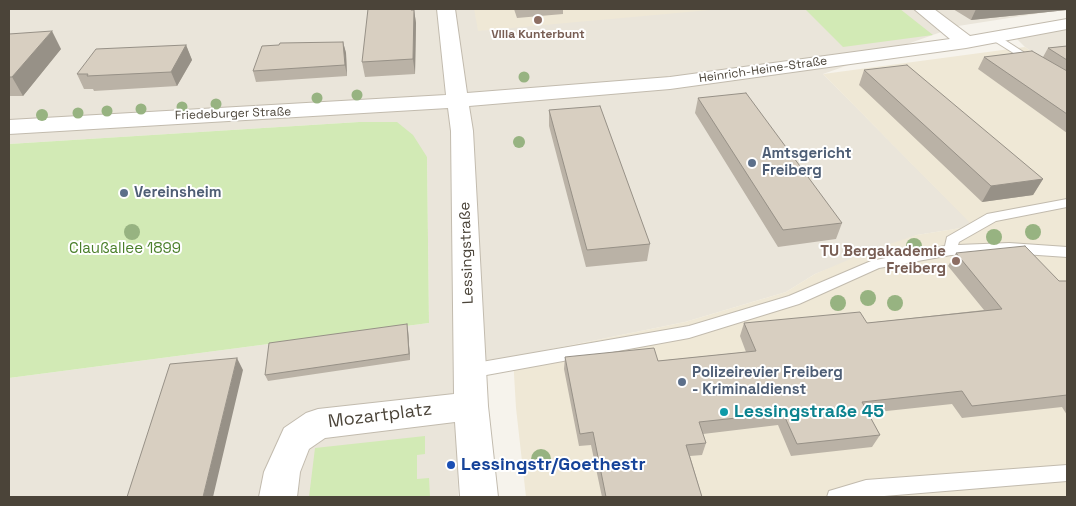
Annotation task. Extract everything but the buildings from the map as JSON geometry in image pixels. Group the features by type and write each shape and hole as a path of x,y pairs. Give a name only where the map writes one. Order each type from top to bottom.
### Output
{"street":[{"name":"Lessingstraße","path":"446,9 463,154 471,406 479,497"},
{"path":"923,9 966,42"},
{"name":"Heinrich-Heine-Straße","path":"457,101 670,83 966,42 1067,24"},
{"name":"Friedeburger Straße","path":"9,127 457,101"},
{"name":"Mozartplatz","path":"278,497 282,472 296,439 318,424 471,406"}],"lane":[{"path":"994,37 1042,68"},
{"path":"951,250 952,240 992,217 1067,202"},
{"path":"470,371 688,332 794,300 876,264 951,250 1009,248 1067,252"},
{"path":"836,497 866,489 1067,473"}],"shaded area":[{"path":"9,9 1067,9 958,26 823,74 974,226 917,235 815,274 786,292 685,322 513,357 456,364 458,497 9,497 9,378 429,323 427,157 359,122 9,144"},
{"name":"Villa Kunterbunt","path":"474,9 721,9 478,31"},
{"path":"1067,28 1067,75 1025,47 1016,38"},
{"name":"TU Bergakademie Freiberg","path":"1025,47 1067,75 1067,497 526,497 516,408 513,357 685,322 786,292 815,274 874,249 917,235 973,226 823,74"}],"green space":[{"path":"805,9 900,9 933,35 843,47"},
{"name":"Claußallee 1899","path":"359,122 397,122 413,135 427,157 429,323 9,378 9,144"},
{"path":"425,436 425,454 417,455 417,479 429,478 430,497 309,497 315,448"}],"place":[{"name":"Villa Kunterbunt","path":"538,20"},
{"name":"Amtsgericht Freiberg","path":"752,163"},
{"name":"Vereinsheim","path":"124,193"},
{"name":"TU Bergakademie Freiberg","path":"956,261"},
{"name":"Polizeirevier Freiberg - Kriminaldienst","path":"682,382"},
{"name":"Lessingstraße 45","path":"724,412"},
{"name":"Lessingstr/Goethestr","path":"451,465"}]}
